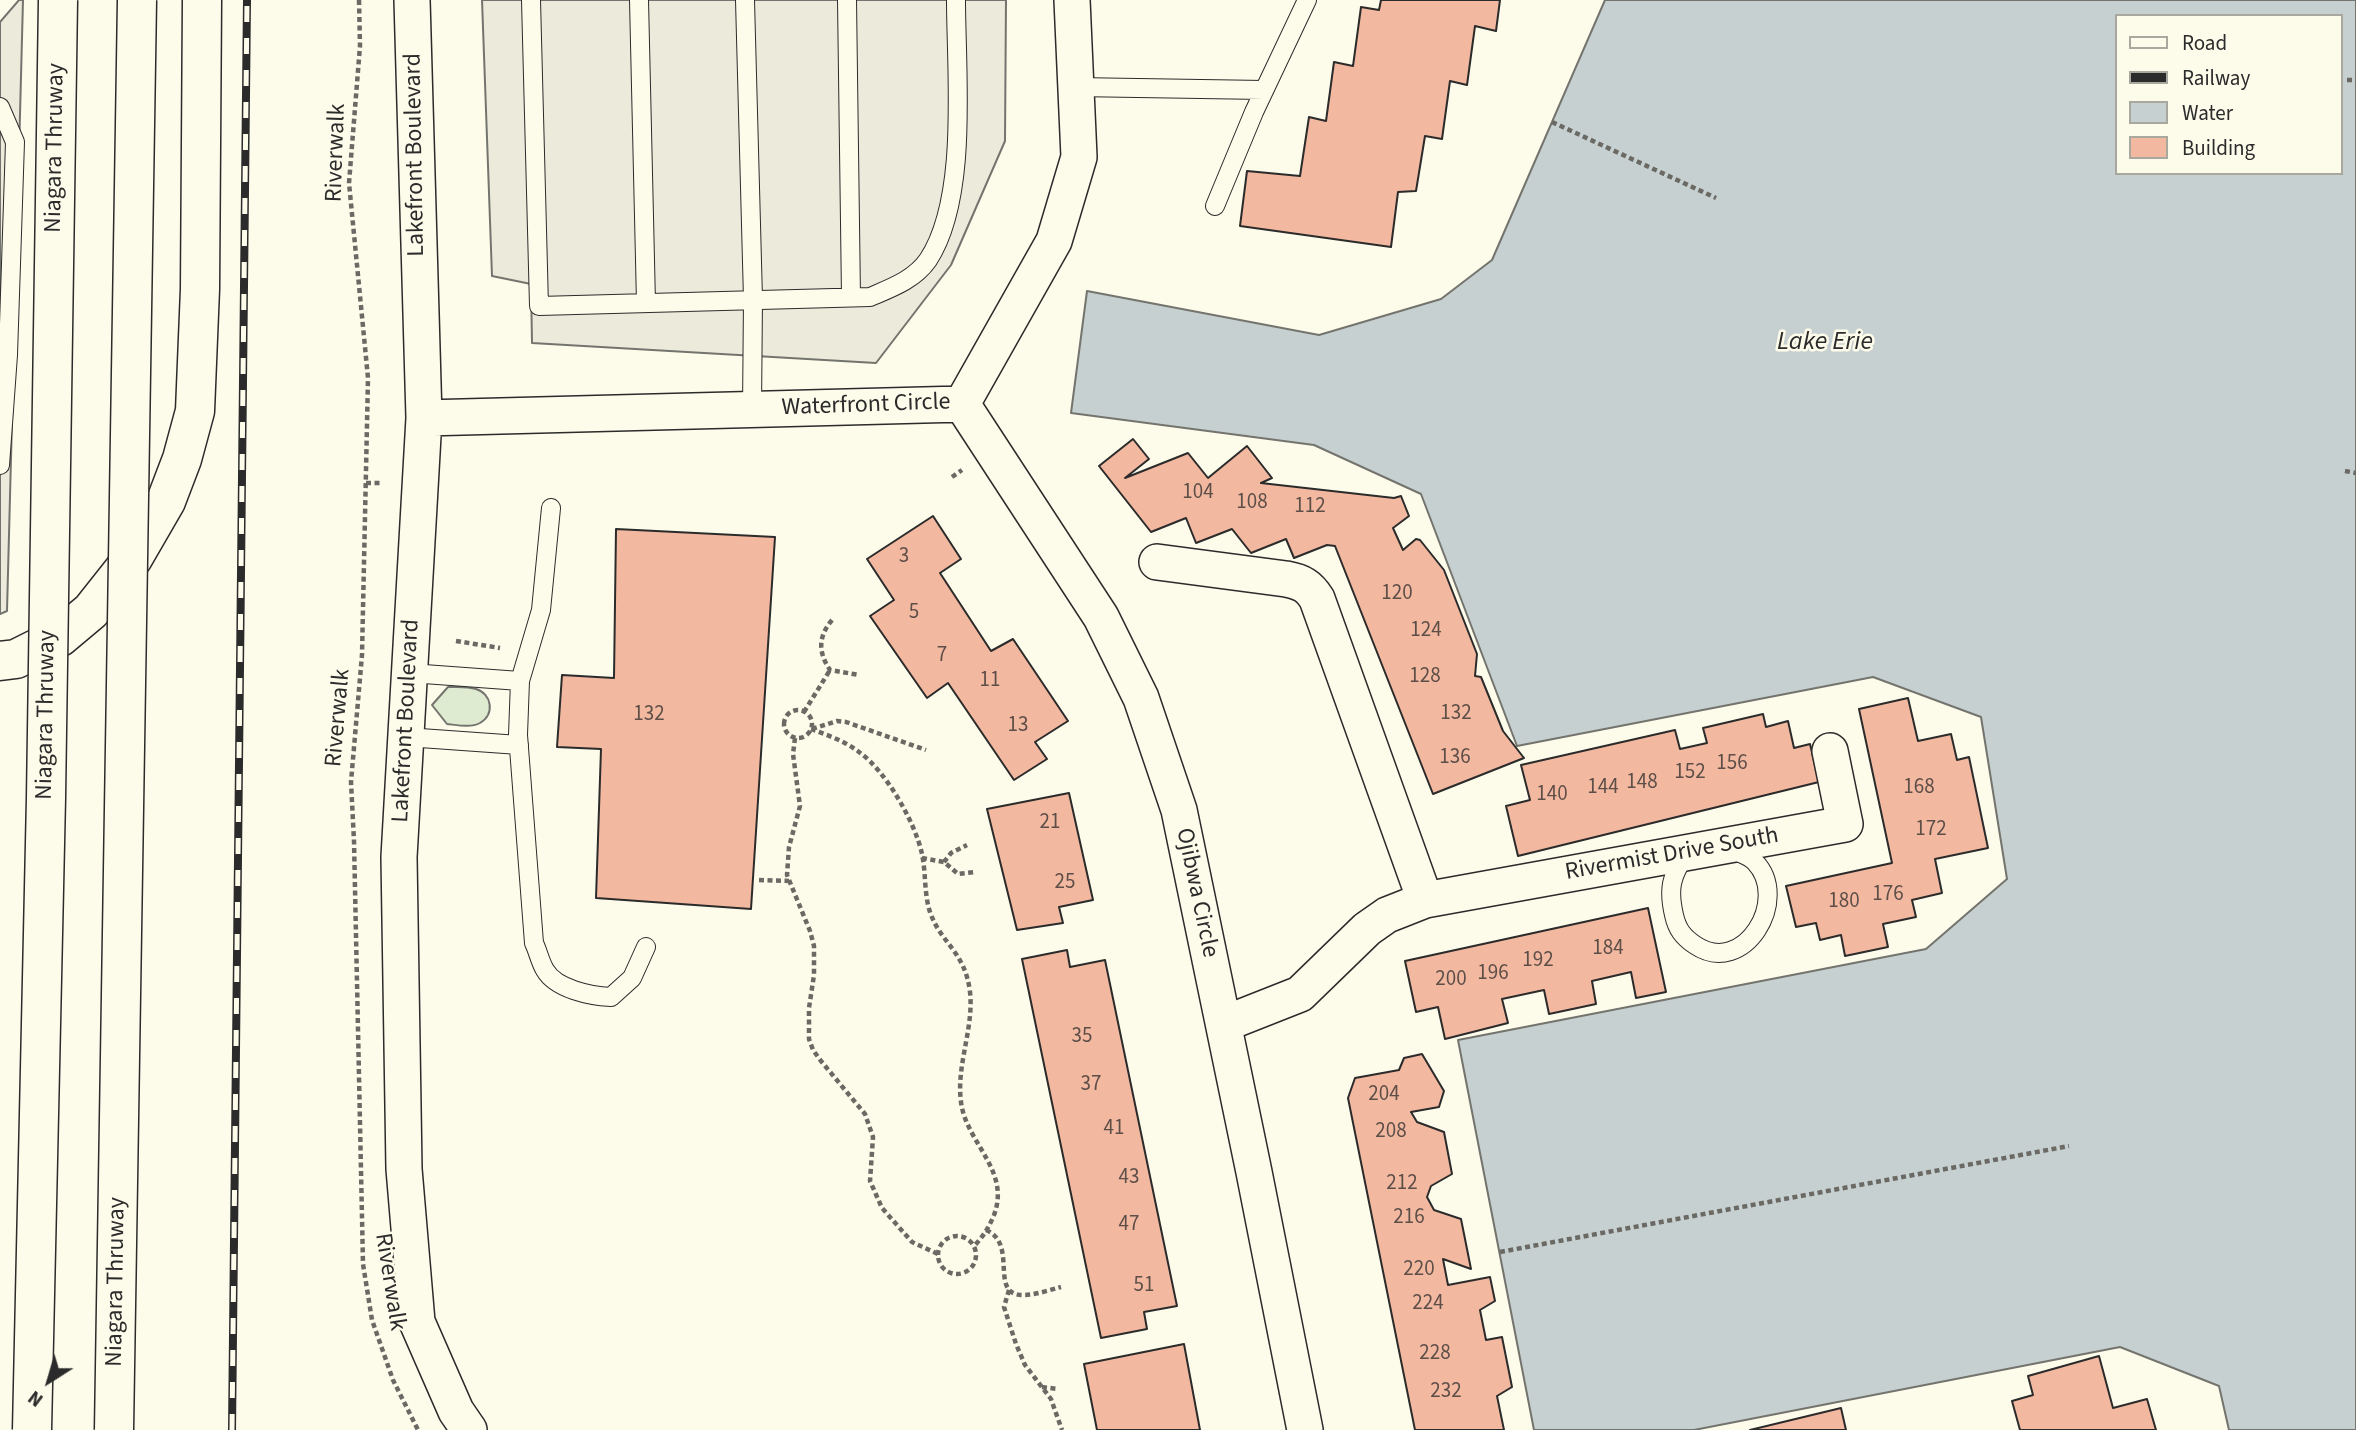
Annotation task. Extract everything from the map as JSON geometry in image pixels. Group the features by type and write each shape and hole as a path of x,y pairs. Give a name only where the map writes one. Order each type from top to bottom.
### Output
{"highway":[{"name":"Niagara Thruway","path":"32,1430 47,771 58,0"},
{"name":"Niagara Thruway","path":"114,1430 137,0"},
{"path":"0,661 16,659 60,637 91,611 133,558 166,501 182,460 195,411 200,289 202,0"}],"street":[{"name":"Lakefront Boulevard","path":"412,0 424,418 399,858 404,1156 417,1322 456,1411 469,1430"},
{"name":"Waterfront Circle","path":"424,418 961,404 1054,241 1079,156 1072,0"},
{"name":"Ojibwa Circle","path":"961,404 1101,617 1141,698 1179,810 1305,1430"},
{"path":"1157,562 1286,579 1301,582 1310,588 1317,599 1425,900"},
{"name":"Rivermist Drive South","path":"1224,1024 1300,994 1367,929 1387,915 1425,900 1846,824 1830,751"}],"lane":[{"path":"531,0 539,306 870,297 902,284 927,261 944,224 956,167 956,0"},
{"path":"639,0 646,303"},
{"path":"745,0 753,299 752,410"},
{"path":"847,0 851,297"},
{"path":"1214,206 1264,90 1307,0"},
{"path":"1075,87 1264,90"},
{"path":"0,107 15,142 8,355 0,465"},
{"path":"551,508 541,610 520,681 519,745 534,943 545,972 567,988 591,996 611,997 632,978 646,947"},
{"path":"410,673 520,681"},
{"path":"406,737 519,745"},
{"path":"1687,852 1672,875 1671,902 1676,924 1684,938 1705,952 1726,953 1749,942 1758,931 1769,888 1755,862 1726,846"}],"path":[{"name":"Riverwalk","path":"359,0 360,46 349,183 368,378 362,655 351,782 355,854 363,1264 373,1320 384,1356 418,1430"},
{"path":"2347,80 2356,80"},
{"path":"1552,122 1716,198"},
{"path":"952,477 963,470"},
{"path":"2345,471 2356,473"},
{"path":"366,483 390,482"},
{"path":"830,670 821,653 821,641 824,629 832,620"},
{"path":"456,641 500,648"},
{"path":"830,670 859,674"},
{"path":"804,712 830,670"},
{"path":"811,729 812,721 804,712 793,711 785,719 786,731 795,738 803,737 811,729 837,721 926,750"},
{"path":"811,729 861,753 883,778 911,824 922,858 929,911 959,955 968,982 971,1014 962,1063 961,1100 964,1116 997,1180 996,1210 974,1246"},
{"path":"795,738 793,754 800,806 789,847 787,875 814,947 814,975 808,1026 813,1050 865,1114 873,1137 870,1181 882,1208 912,1242 938,1254 946,1270 968,1270 975,1261 976,1254 974,1246 964,1237 952,1237 942,1243 938,1254"},
{"path":"944,862 951,853 967,845"},
{"path":"922,858 944,862 958,874 975,872"},
{"path":"759,880 789,881"},
{"path":"1500,1252 2068,1146"},
{"path":"986,1230 995,1236 999,1244 1003,1255 1004,1284 1009,1290 1026,1295 1061,1287"},
{"path":"1009,1290 1004,1307 1007,1321 1025,1365 1051,1399 1062,1430"},
{"path":"1042,1387 1058,1390"}],"green space":[{"path":"448,687 469,687 485,695 490,710 485,719 472,725 447,724 432,705"}],"shaded area":[{"path":"19,0 23,0 7,611 0,614 0,22"},
{"path":"482,0 1006,0 1005,141 951,265 876,363 532,343 531,284 492,276"}],"water":[{"name":"Lake Erie","path":"1605,0 2356,0 2356,1430 2229,1430 2219,1386 2120,1347 1694,1430 1534,1430 1458,1040 1926,949 2007,879 1981,717 1873,677 1517,746 1421,494 1314,445 1071,413 1087,291 1319,335 1441,299 1492,260"}],"building":[{"path":"1381,0 1500,0 1496,31 1475,26 1467,85 1450,81 1442,139 1425,136 1416,191 1398,192 1391,247 1240,226 1247,171 1300,176 1309,117 1326,121 1334,62 1353,66 1361,7 1379,10"},
{"path":"1133,439 1149,459 1125,478 1188,453 1208,478 1247,446 1272,478 1261,483 1394,498 1401,496 1409,516 1393,528 1403,550 1416,539 1420,540 1444,570 1477,654 1475,676 1481,677 1503,731 1524,758 1433,794 1335,546 1327,545 1294,558 1286,539 1251,553 1232,529 1196,543 1186,518 1151,532 1099,466"},
{"path":"933,516 961,559 940,573 991,651 1013,639 1068,721 1035,742 1047,759 1014,780 948,683 927,698 870,616 894,600 867,559"},
{"path":"616,529 775,537 751,909 596,898 601,749 557,747 562,675 614,678"},
{"path":"1908,698 1918,741 1951,734 1957,760 1969,757 1988,848 1935,859 1942,893 1912,900 1916,917 1883,924 1888,947 1845,956 1841,935 1820,940 1816,923 1796,927 1786,886 1892,863 1859,709"},
{"path":"1763,714 1766,727 1788,721 1794,748 1810,744 1819,782 1518,856 1506,806 1530,800 1521,765 1675,730 1680,749 1707,743 1703,728"},
{"path":"1069,793 1093,900 1059,907 1063,923 1017,930 987,809"},
{"path":"1648,908 1666,992 1636,998 1631,972 1592,981 1596,1004 1549,1014 1544,990 1502,999 1508,1023 1445,1039 1438,1007 1416,1012 1405,961"},
{"path":"1067,950 1070,967 1105,960 1177,1306 1144,1312 1147,1329 1101,1338 1022,959"},
{"path":"1422,1054 1444,1091 1439,1107 1411,1112 1417,1122 1444,1132 1452,1174 1431,1186 1427,1197 1434,1210 1461,1219 1471,1269 1443,1259 1448,1285 1490,1277 1495,1301 1480,1310 1486,1340 1502,1337 1512,1387 1497,1396 1504,1430 1415,1430 1348,1098 1355,1078 1399,1070 1404,1058"},
{"path":"1184,1344 1200,1430 1097,1430 1084,1364"},
{"path":"2099,1356 2113,1408 2147,1399 2156,1430 2020,1430 2012,1401 2033,1395 2028,1376"},
{"path":"1841,1408 1846,1430 1750,1430"}],"railway":[{"path":"232,1430 247,0"}]}
